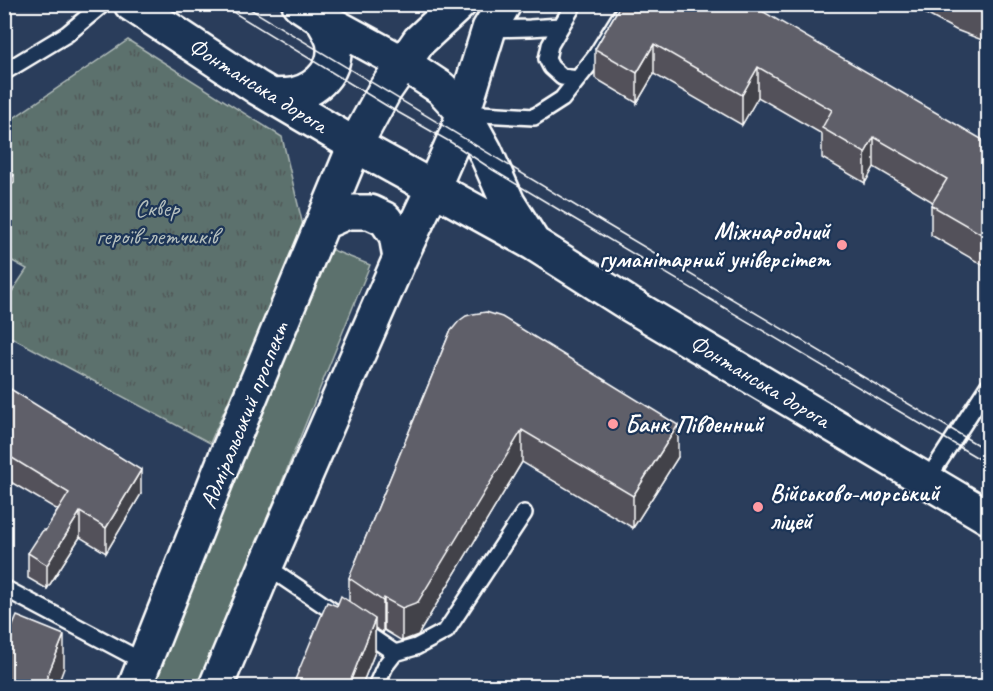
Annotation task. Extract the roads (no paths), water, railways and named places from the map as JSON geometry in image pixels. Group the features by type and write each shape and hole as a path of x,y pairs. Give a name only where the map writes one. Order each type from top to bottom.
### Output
{"main road":[{"name":"Фонтанська дорога","path":"131,4 258,88 355,145 533,243 629,304 988,517"},
{"name":"Адміральський проспект","path":"139,674 224,461 355,145 385,90 419,41 459,4"},
{"path":"273,96 296,94 308,89 317,84 329,71 333,60 333,41 311,12"},
{"path":"311,12 404,63"},
{"path":"216,687 266,566 457,133 497,16"},
{"name":"Фонтанська дорога","path":"404,63 441,88 464,112 485,151 508,203 533,243"},
{"path":"324,222 347,212 370,212 385,219 396,235 400,258"}],"lane":[{"path":"4,72 67,34 103,4"},
{"path":"574,4 550,45 548,59 551,67 562,77 578,79"},
{"path":"464,112 534,117 562,99 595,57 628,4"},
{"path":"497,16 530,28 560,26"},
{"path":"927,480 988,386"},
{"path":"376,687 395,652 416,647 446,631 524,513"},
{"path":"266,566 395,652"},
{"path":"4,588 139,674"}],"tram line":[{"path":"220,4 561,211 988,464"},
{"path":"242,4 988,451"}],"place":[{"name":"Міжнародний гуманітарний універсітет","path":"842,245"},
{"name":"Банк Південний","path":"613,424"},
{"name":"Військово-морський ліцей","path":"758,507"}],"park label":[{"name":"Сквер героїв-летчиків","path":"157,222"}]}
